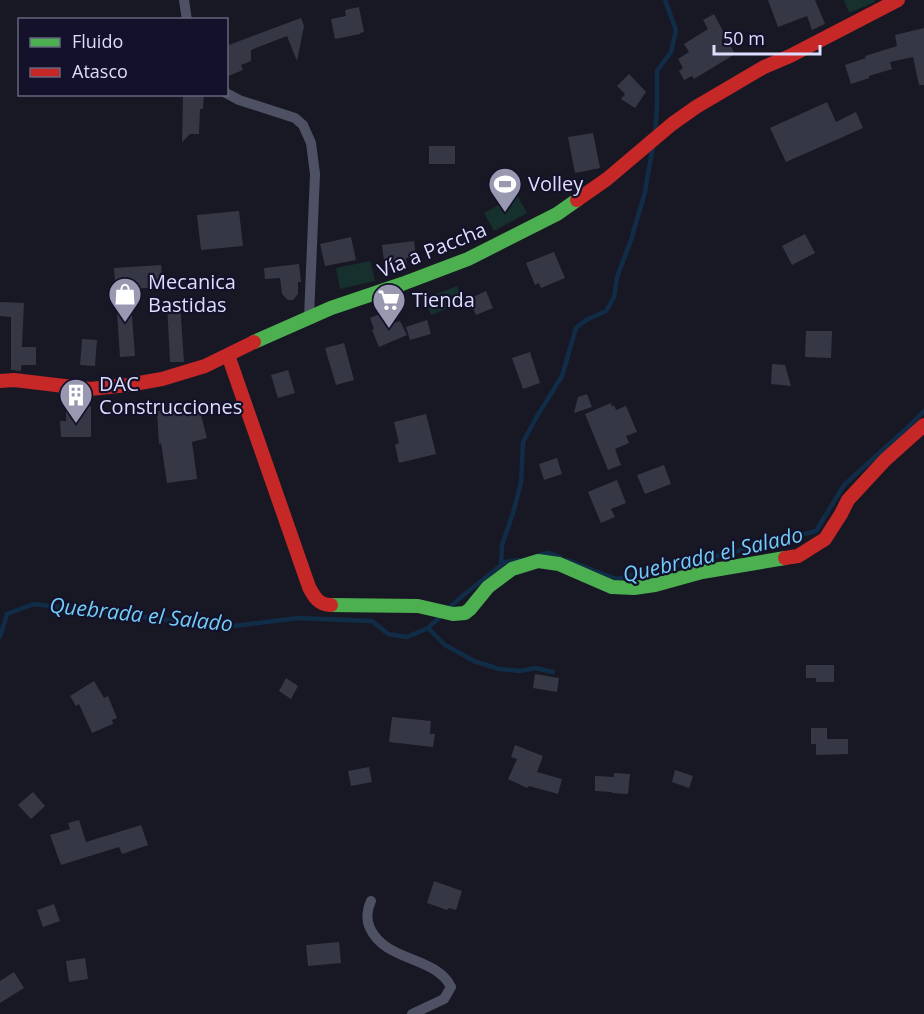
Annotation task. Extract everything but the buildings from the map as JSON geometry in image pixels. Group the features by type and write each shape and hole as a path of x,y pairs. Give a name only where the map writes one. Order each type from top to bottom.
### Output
{"main road":[{"name":"Vía a Paccha","path":"0,381 14,380 90,389 128,385 182,374 331,308 468,259 557,214 607,179 657,136 696,107 756,72 898,0"},
{"path":"228,355 309,587 319,602 327,605 418,606 453,614 465,613 488,587 512,569 538,561 560,564 612,587 634,588 655,585 702,572 798,556 825,539 848,500 885,460 924,426"}],"street":[{"path":"184,0 187,18"},
{"path":"228,94 239,100 295,118 303,125 311,143 315,174 309,317"},
{"path":"371,901 368,907 368,924 374,938 383,946 438,971 448,980 451,987 444,999 412,1014"}],"green space":[{"path":"844,0 874,0 875,2 849,13"},
{"name":"Volley","path":"517,195 527,213 494,231 484,213"},
{"path":"370,261 375,281 340,289 336,268"},
{"path":"457,286 463,302 431,315 424,299"}],"waterway":[{"path":"655,134 657,71 671,52 676,30 665,0"},
{"path":"501,565 502,545 521,483 523,442 562,376 576,328 586,320 606,311 614,297 617,277 645,192 653,145"},
{"name":"Quebrada el Salado","path":"567,560 616,579 816,531 844,485 924,411"},
{"name":"Quebrada el Salado","path":"539,555 549,553 560,557"},
{"name":"Quebrada el Salado","path":"448,609 505,562 519,560"},
{"name":"Quebrada el Salado","path":"0,637 7,614 34,604 225,627 298,618 372,621 388,634 407,637 428,628 442,615"},
{"path":"428,628 445,645 474,661 499,669 520,671 535,668 553,672"}],"traffic: fast":[{"path":"254,342 331,308 468,259 557,214 577,200"},
{"path":"331,605 418,606 453,614 465,613 488,587 512,569 538,561 559,564 612,587 634,588 655,585 702,572 785,558"}],"traffic: jam":[{"path":"577,200 607,179 672,124 696,107 764,67 898,0"},
{"path":"0,381 14,380 90,389 128,385 162,379 205,366 254,342"},
{"path":"228,355 309,587 317,600 331,605"},
{"path":"785,558 798,556 825,539 848,500 885,460 924,425"}],"place":[{"name":"Volley","path":"505,213"},
{"name":"Mecanica Bastidas","path":"125,323"},
{"name":"Tienda","path":"389,329"},
{"name":"DAC Construcciones","path":"76,424"}]}
